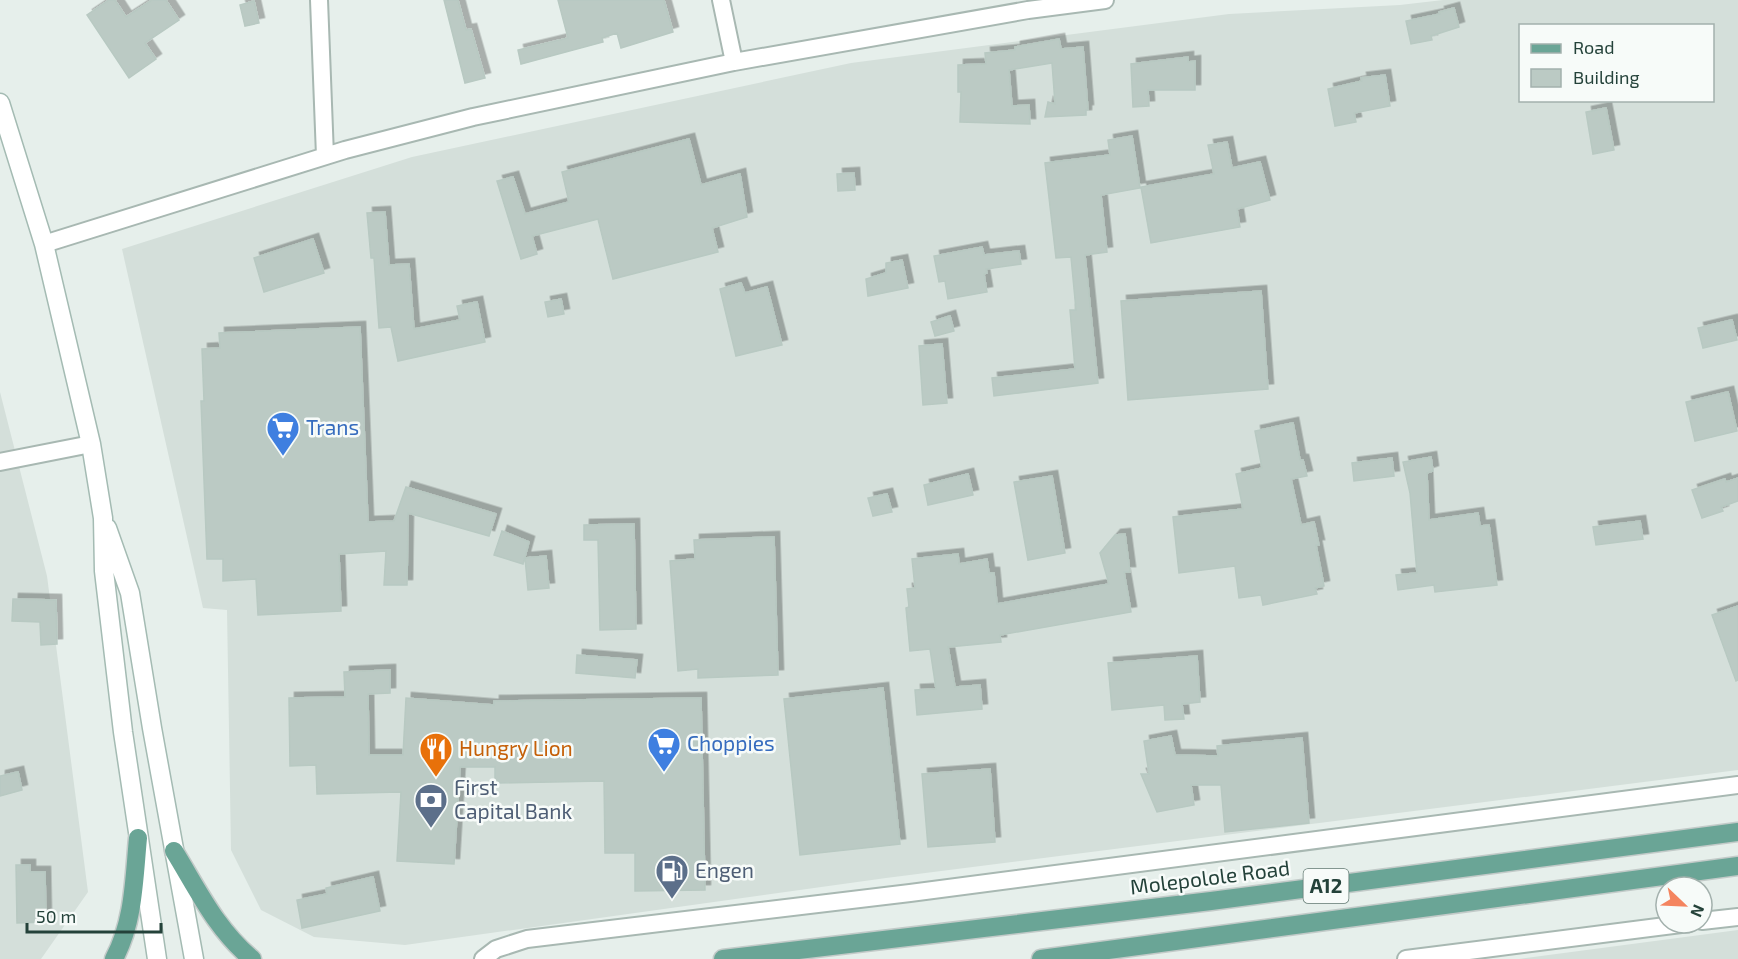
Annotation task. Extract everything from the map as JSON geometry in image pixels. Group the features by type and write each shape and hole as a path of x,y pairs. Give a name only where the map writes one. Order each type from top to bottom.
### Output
{"main road":[{"path":"0,103 44,244 91,444 103,518 104,570 138,838 157,959"},
{"path":"103,518 130,594 194,959"},
{"name":"Molepolole Road","path":"723,959 1211,901 1738,832"},
{"path":"114,959 124,940 131,910 138,838"},
{"path":"174,850 218,925 252,959"},
{"name":"A12","path":"1041,959 1738,866"}],"street":[{"path":"319,0 325,156"},
{"path":"721,0 734,62"},
{"path":"44,244 325,156 474,117 734,62 1028,10 1105,0"},
{"path":"0,462 91,444"},
{"path":"483,959 496,949 527,939 922,892 1738,785"},
{"path":"1714,920 1738,917"},
{"path":"1406,959 1654,927"}],"shaded area":[{"path":"1443,0 1738,0 1738,770 886,878 405,945 314,937 261,910 231,850 227,610 203,608 122,249 412,157 851,63 1229,14 1400,5"},
{"path":"0,392 47,576 88,892 41,959 0,959"},
{"path":"1738,930 1738,959 1519,959 1714,935"}],"building":[{"path":"109,0 115,0 126,17 152,0 166,0 179,20 145,43 156,59 129,78 87,15"},
{"path":"444,0 458,0 466,30 471,29 485,78 465,83"},
{"path":"558,0 664,0 673,32 621,48 617,33 602,38 603,42 521,64 518,50 568,38"},
{"path":"254,1 259,23 245,26 240,5"},
{"path":"1454,8 1459,27 1431,36 1432,40 1411,44 1406,21 1440,14 1439,12"},
{"path":"1059,39 1061,49 1083,47 1088,110 1086,110 1086,115 1045,117 1048,102 1055,104 1052,63 1009,70 1012,106 1029,105 1030,124 960,122 961,92 958,92 958,65 986,64 985,53 1015,50 1015,47"},
{"path":"1188,57 1188,62 1195,61 1195,90 1148,90 1149,106 1133,107 1131,64"},
{"path":"1385,75 1390,106 1354,113 1356,122 1335,126 1328,89 1362,81 1361,78"},
{"path":"1606,108 1614,150 1593,154 1586,112"},
{"path":"1132,136 1140,188 1101,195 1107,252 1085,255 1098,383 994,396 992,378 1075,369 1070,310 1076,310 1071,257 1056,258 1045,163 1110,155 1108,140"},
{"path":"689,139 701,185 740,174 747,217 712,228 718,252 613,279 598,219 532,236 537,254 521,259 497,181 513,177 525,214 569,202 562,172"},
{"path":"1227,142 1232,168 1260,162 1270,200 1237,209 1240,227 1151,243 1141,187 1214,174 1208,145"},
{"path":"854,173 855,190 838,191 837,174"},
{"path":"385,212 389,265 409,264 414,329 460,320 457,306 477,302 485,342 398,361 391,327 379,328 374,258 371,258 367,213"},
{"path":"313,239 324,273 264,292 254,258"},
{"path":"982,247 984,255 1019,251 1021,264 986,269 987,273 984,274 987,292 948,299 945,281 939,282 934,256"},
{"path":"902,260 908,288 868,296 866,279 886,273 886,263"},
{"path":"741,283 745,293 767,287 782,345 736,356 720,289"},
{"path":"1261,291 1268,389 1128,400 1121,301"},
{"path":"561,299 564,314 548,317 545,302"},
{"path":"950,316 954,331 935,336 931,322"},
{"path":"1732,320 1737,340 1703,348 1698,328"},
{"path":"360,327 368,522 394,521 406,487 496,514 489,536 408,513 407,585 384,585 386,551 339,554 341,611 258,615 256,579 223,581 223,559 207,559 201,401 204,401 202,349 220,348 219,333"},
{"path":"942,344 947,403 923,405 919,346"},
{"path":"1728,392 1737,431 1695,441 1686,402"},
{"path":"1293,423 1300,460 1303,460 1307,476 1291,479 1301,525 1314,522 1324,586 1315,588 1317,594 1263,605 1261,595 1239,598 1235,566 1179,573 1173,517 1243,509 1236,474 1262,468 1255,431"},
{"path":"1431,457 1433,471 1427,473 1429,520 1478,513 1480,526 1489,525 1497,585 1435,592 1434,585 1398,590 1396,575 1417,573 1410,493 1403,462"},
{"path":"1392,458 1394,476 1354,481 1352,463"},
{"path":"968,474 973,495 928,505 924,485"},
{"path":"1052,476 1065,553 1028,560 1014,482"},
{"path":"1738,478 1738,501 1721,507 1723,511 1702,518 1692,490 1725,479 1726,482"},
{"path":"887,494 892,512 873,516 868,498"},
{"path":"1640,521 1643,539 1596,545 1593,527"},
{"path":"634,524 636,629 600,630 598,540 584,540 584,525"},
{"path":"502,531 529,542 523,564 494,555"},
{"path":"1125,534 1130,572 1124,572 1131,612 1000,635 1001,642 948,647 955,687 980,685 982,709 917,715 915,690 936,689 930,649 910,651 906,608 909,607 907,589 915,588 912,559 958,554 959,564 987,559 989,573 994,573 997,604 1109,584 1100,553 1115,535"},
{"path":"774,537 778,675 698,678 698,669 678,671 670,561 695,559 694,540"},
{"path":"546,556 549,588 528,590 525,558"},
{"path":"13,599 56,600 57,644 41,645 40,622 12,621"},
{"path":"1738,606 1738,680 1736,681 1712,615"},
{"path":"577,655 637,660 635,678 576,673"},
{"path":"1197,656 1200,702 1182,704 1184,719 1165,720 1164,705 1112,710 1108,663"},
{"path":"390,670 390,693 368,694 369,755 403,755 406,698 494,705 494,701 701,698 705,890 635,891 635,853 605,853 604,781 495,783 495,767 460,767 454,864 397,861 401,792 317,794 316,765 290,766 289,698 345,697 344,672"},
{"path":"883,688 900,844 800,855 784,699"},
{"path":"1171,736 1175,755 1218,756 1217,746 1302,738 1309,823 1225,832 1221,785 1191,785 1194,805 1157,812 1141,774 1149,774 1144,741"},
{"path":"990,769 995,842 928,847 922,774"},
{"path":"18,772 22,790 0,796 0,776"},
{"path":"16,865 30,865 30,872 45,872 46,922 17,923"},
{"path":"373,877 380,911 302,928 297,900 327,894 326,888"}],"place":[{"name":"Trans","path":"283,457"},
{"name":"Choppies","path":"664,773"},
{"name":"Hungry Lion","path":"436,778"},
{"name":"First Capital Bank","path":"431,829"},
{"name":"Engen","path":"672,900"}]}
